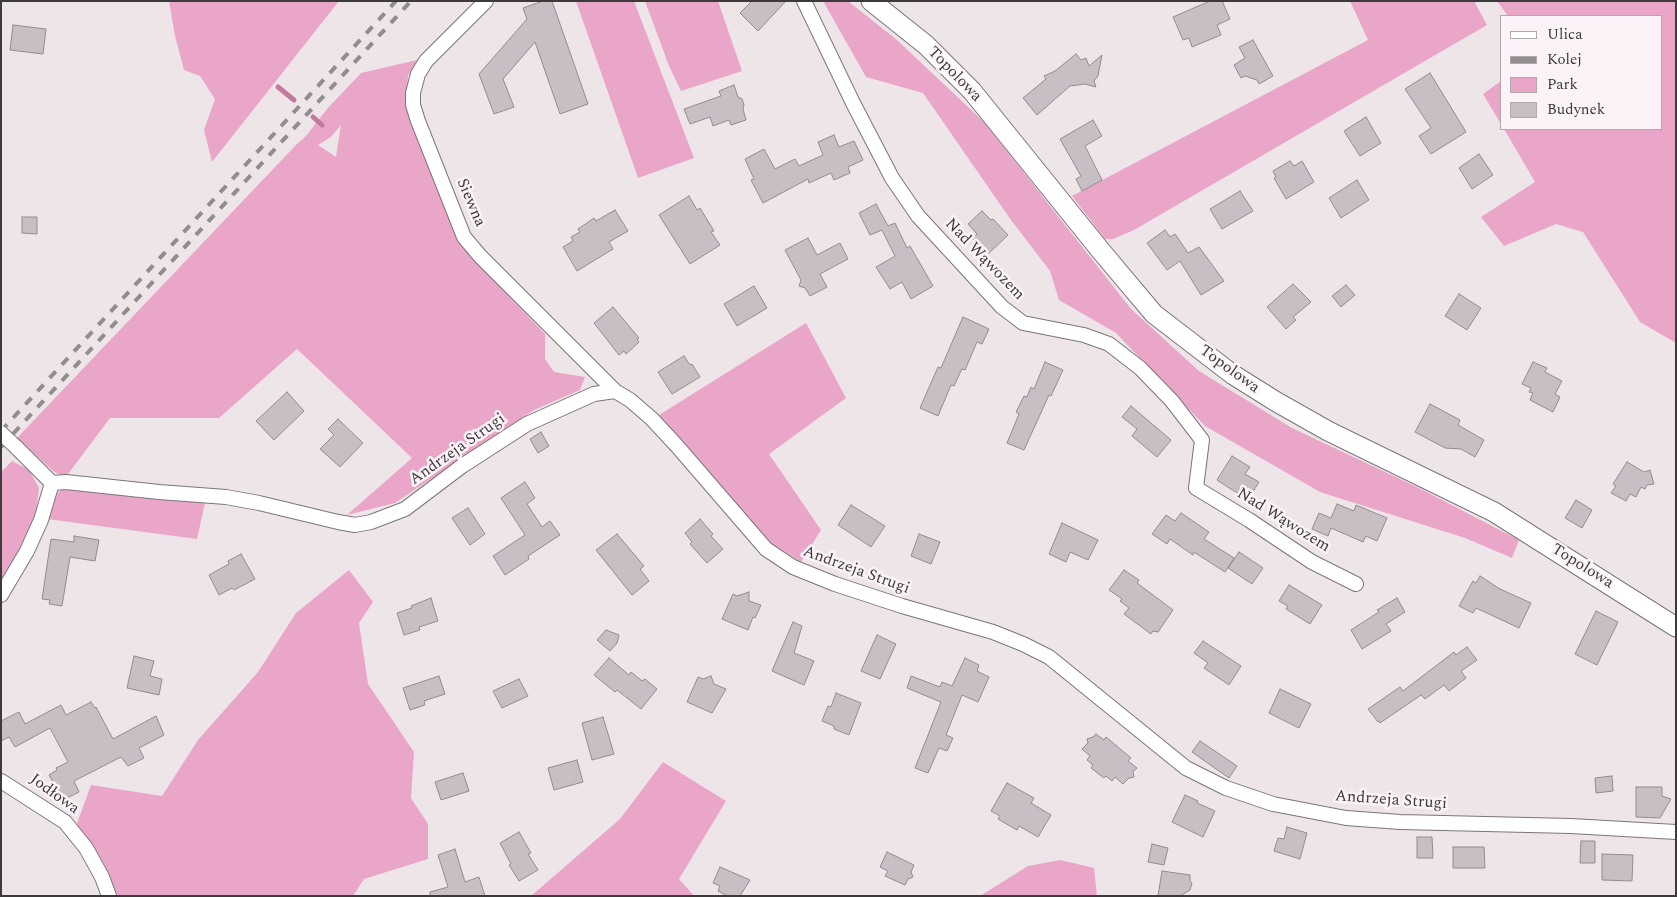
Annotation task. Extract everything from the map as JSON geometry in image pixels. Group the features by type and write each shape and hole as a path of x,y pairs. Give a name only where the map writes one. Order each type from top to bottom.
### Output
{"street":[{"name":"Siewna","path":"486,1 426,61 418,74 413,92 413,105 464,237 480,256 615,391"},
{"name":"Nad Wąwozem","path":"804,1 853,103 892,178 918,216 1002,307 1023,323 1084,335 1109,344 1132,362 1172,401 1202,440 1196,488 1249,520 1312,562 1356,584"},
{"name":"Topolowa","path":"871,1 926,45 972,91 1101,252 1154,314 1232,374 1275,401 1328,431 1494,512 1676,627"},
{"name":"Andrzeja Strugi","path":"52,483 66,482 226,497 356,525 371,522 405,509 462,466 527,424 594,394 615,391 630,400 652,419 766,549 793,567 851,590 992,632 1049,657 1186,768 1226,788 1278,806 1346,818 1400,822 1571,826 1676,832"},
{"path":"1,433 52,483 40,520 27,551 1,595"},
{"name":"Jodłowa","path":"1,781 65,822 86,848 102,878 108,896"}],"green space":[{"path":"169,1 339,1 212,162 204,130 215,99 200,76 184,70 175,36"},
{"path":"576,1 634,1 694,158 638,178"},
{"path":"645,1 718,1 742,71 681,91 669,66"},
{"path":"823,1 848,1 897,40 984,122 1131,309 1199,371 1292,428 1417,487 1519,540 1512,558 1465,538 1320,492 1205,426 1116,333 1059,300 1050,271 1011,220 923,93 866,77"},
{"path":"1350,1 1474,1 1487,25 1134,230 1113,239 1105,239 1072,196 1368,40"},
{"path":"1497,1 1676,1 1676,343 1640,322 1583,232 1556,224 1504,246 1481,217 1535,182 1505,130 1662,130 1662,15 1507,15"},
{"path":"417,60 408,76 406,100 422,150 463,245 482,268 545,334 545,359 554,372 585,377 580,390 534,410 395,503 347,515 412,458 297,349 219,418 110,418 65,478 53,471 17,438 306,136 327,109 361,73","holes":["341,125 336,157 318,145 331,137"]},
{"path":"1500,82 1500,122 1483,94"},
{"path":"806,323 846,398 769,454 821,530 801,562 765,539 659,415"},
{"path":"12,461 29,470 39,488 36,512 23,544 1,580 1,472"},
{"path":"63,489 205,503 197,539 47,519 54,495"},
{"path":"349,570 373,602 359,623 368,684 414,752 411,798 428,824 428,859 364,879 353,896 112,896 76,826 91,785 162,796 198,740 258,672 296,613"},
{"path":"663,762 726,801 679,879 694,896 531,896 620,819"},
{"path":"1060,860 1094,868 1097,896 980,896 1028,866"}],"building":[{"path":"543,1 552,1 588,104 560,114 535,42 503,79 514,107 494,114 479,74 527,19 523,8"},
{"path":"752,1 786,1 758,31 740,13"},
{"path":"1210,1 1222,1 1230,19 1217,25 1221,35 1192,47 1189,38 1183,40 1173,17"},
{"path":"13,25 46,29 43,54 10,50"},
{"path":"1253,40 1273,76 1259,84 1257,80 1245,76 1241,78 1234,65 1245,58 1239,47"},
{"path":"1076,54 1081,60 1086,58 1089,66 1102,55 1098,76 1094,81 1096,87 1085,84 1070,86 1037,115 1023,98 1046,79 1044,76 1055,71"},
{"path":"1430,73 1466,132 1431,154 1419,136 1431,128 1405,89"},
{"path":"734,85 738,97 742,99 746,120 731,125 729,120 713,126 710,117 690,124 684,109 721,96 719,91"},
{"path":"1366,117 1381,143 1360,156 1344,131"},
{"path":"1093,120 1102,136 1085,146 1102,180 1082,191 1076,179 1081,176 1060,139"},
{"path":"834,135 839,147 854,141 863,160 848,167 850,173 834,180 831,173 809,183 808,179 763,203 751,180 754,179 745,159 764,149 775,169 795,159 799,166 823,155 818,142"},
{"path":"1479,154 1493,175 1472,189 1459,168"},
{"path":"1290,161 1294,166 1302,161 1314,182 1286,199 1274,178 1276,177 1273,171"},
{"path":"1357,180 1369,200 1341,218 1329,198"},
{"path":"1240,191 1253,211 1222,229 1210,209"},
{"path":"689,196 697,210 700,208 714,231 711,232 720,245 690,264 659,215"},
{"path":"876,204 888,226 895,223 907,248 910,246 933,286 911,299 902,282 890,289 876,267 895,256 882,230 870,235 859,213"},
{"path":"615,210 628,231 609,242 613,249 577,271 563,247 573,241 571,237 580,232 578,229 594,218 596,221"},
{"path":"982,211 991,220 993,219 1008,235 987,255 972,238 977,234 968,224"},
{"path":"22,217 37,217 37,234 22,233"},
{"path":"1165,230 1170,237 1175,234 1188,253 1199,247 1224,281 1201,295 1180,261 1167,270 1147,243"},
{"path":"808,238 817,255 840,243 848,259 820,274 827,287 810,296 805,288 799,286 801,280 785,250"},
{"path":"1293,284 1311,302 1293,317 1296,320 1286,329 1267,307"},
{"path":"1346,285 1355,295 1341,307 1332,296"},
{"path":"754,286 767,308 737,326 724,304"},
{"path":"1459,294 1481,308 1467,330 1445,316"},
{"path":"613,307 639,338 637,339 639,342 626,354 624,351 619,355 594,323"},
{"path":"963,317 989,329 982,344 977,342 965,370 962,369 954,386 951,385 938,416 920,408 938,367 941,368"},
{"path":"684,356 690,365 692,364 700,377 672,394 658,372"},
{"path":"1045,362 1063,370 1051,396 1049,395 1024,450 1007,443 1019,414 1016,412 1024,396 1027,397 1031,387 1034,389"},
{"path":"1533,362 1547,368 1545,372 1562,381 1555,394 1560,397 1553,412 1530,400 1533,393 1529,392 1531,388 1522,384"},
{"path":"287,392 304,411 274,440 256,421"},
{"path":"1430,404 1460,420 1458,425 1484,440 1475,457 1461,449 1445,448 1415,432"},
{"path":"1131,406 1171,440 1157,457 1132,436 1137,429 1122,417"},
{"path":"338,419 363,443 340,467 320,449 334,435 328,429"},
{"path":"541,432 549,446 538,453 530,439"},
{"path":"1232,456 1250,467 1245,474 1259,482 1248,500 1217,480"},
{"path":"1627,462 1644,472 1650,470 1654,484 1647,485 1645,489 1641,487 1636,497 1630,494 1626,501 1611,493 1616,486 1613,484"},
{"path":"525,482 535,498 527,504 542,527 550,521 560,535 528,556 529,559 505,575 493,556 525,535 501,498"},
{"path":"1576,500 1592,510 1582,528 1565,518"},
{"path":"1337,504 1354,511 1356,505 1387,518 1377,541 1366,536 1363,542 1331,528 1328,536 1312,529 1319,513 1331,518"},
{"path":"851,505 885,526 871,547 838,525"},
{"path":"468,508 485,534 470,545 452,518"},
{"path":"1181,513 1209,532 1204,539 1234,558 1225,572 1194,552 1193,555 1170,539 1167,544 1152,534 1166,515 1175,521"},
{"path":"700,519 713,534 711,536 723,549 707,563 690,544 692,542 685,533"},
{"path":"1062,523 1098,540 1088,560 1070,552 1066,562 1049,554"},
{"path":"617,534 644,566 640,569 649,581 632,595 596,550"},
{"path":"919,534 940,542 931,564 911,556"},
{"path":"74,536 99,540 95,561 70,557 62,606 49,604 50,600 42,599 51,539 74,542"},
{"path":"1239,552 1263,568 1252,584 1228,568"},
{"path":"241,554 255,579 234,590 232,588 219,595 209,575 229,564 228,561"},
{"path":"1124,570 1139,580 1137,583 1173,610 1158,632 1153,631 1151,634 1124,614 1129,608 1120,601 1122,599 1109,590"},
{"path":"1480,576 1500,589 1531,603 1519,628 1476,608 1473,613 1459,606 1473,581 1476,583"},
{"path":"1289,585 1322,605 1310,624 1286,609 1288,606 1279,601"},
{"path":"749,592 749,601 761,605 755,618 753,617 748,630 722,619 733,594 737,596"},
{"path":"431,598 438,621 419,627 420,630 404,635 397,613"},
{"path":"1397,598 1405,612 1386,624 1391,631 1362,649 1351,630 1379,612 1377,610"},
{"path":"1596,611 1618,622 1597,665 1575,654"},
{"path":"793,622 802,626 794,653 814,661 804,685 772,671"},
{"path":"606,630 619,635 617,643 610,651 597,640"},
{"path":"877,635 896,644 880,679 861,671"},
{"path":"1203,641 1241,666 1229,685 1204,668 1208,663 1194,653"},
{"path":"1467,647 1477,660 1461,671 1466,678 1449,691 1444,685 1425,699 1421,695 1380,723 1368,709 1400,687 1403,691 1454,652 1456,655"},
{"path":"134,656 154,661 150,676 162,679 159,695 127,688"},
{"path":"609,658 629,675 631,672 642,681 645,679 657,689 641,709 594,675"},
{"path":"965,658 979,665 977,671 989,677 978,702 962,695 946,735 953,738 947,751 939,748 928,773 915,768 941,702 907,688 911,676 940,687 942,682 952,686"},
{"path":"439,676 445,694 424,701 425,705 410,710 403,688"},
{"path":"711,676 714,684 726,689 712,713 687,702 698,677 703,679"},
{"path":"519,679 528,696 502,708 493,691"},
{"path":"1280,689 1311,704 1299,728 1269,713"},
{"path":"836,693 861,703 849,735 834,729 834,726 822,721 828,706 831,707"},
{"path":"91,702 96,707 113,739 156,716 164,735 139,748 144,758 128,766 121,757 74,781 79,792 63,800 49,775 57,770 56,768 68,762 50,728 15,747 9,737 1,741 1,721 19,712 25,724 61,705 66,715"},
{"path":"603,717 614,754 592,760 582,723"},
{"path":"1096,734 1104,740 1106,737 1131,758 1128,761 1137,768 1133,772 1134,777 1129,778 1123,784 1115,777 1112,781 1106,776 1104,778 1091,768 1093,765 1087,760 1090,756 1082,749 1088,743 1087,739"},
{"path":"1200,741 1237,766 1229,778 1192,752"},
{"path":"577,760 583,782 554,790 548,768"},
{"path":"463,773 469,791 441,800 435,782"},
{"path":"1612,776 1613,791 1596,793 1595,778"},
{"path":"1007,783 1034,798 1031,803 1051,815 1038,837 1019,826 1017,830 998,819 1000,816 991,811"},
{"path":"1636,787 1662,787 1662,796 1671,799 1660,818 1636,817"},
{"path":"1185,795 1215,811 1203,837 1172,822"},
{"path":"1287,827 1307,833 1300,859 1274,851 1278,838 1284,839"},
{"path":"519,832 531,853 528,854 538,870 519,881 509,865 511,864 500,843"},
{"path":"1417,837 1432,837 1433,858 1417,858"},
{"path":"1581,841 1595,841 1595,863 1580,863"},
{"path":"1152,844 1168,848 1164,865 1148,862"},
{"path":"1453,847 1484,847 1485,868 1453,868"},
{"path":"455,849 465,882 479,877 485,896 430,896 430,892 448,887 438,855"},
{"path":"887,852 914,865 911,872 913,877 908,879 905,885 885,876 888,871 880,867"},
{"path":"1602,854 1633,855 1632,881 1602,880"},
{"path":"720,867 750,880 740,896 728,896 718,891 720,886 713,883"},
{"path":"1162,871 1190,875 1192,883 1190,890 1180,896 1158,896"}],"waterway":[{"path":"278,87 294,100"},
{"path":"313,117 322,125"}],"railway":[{"path":"1,431 396,1"},
{"path":"1,447 411,1"}]}
